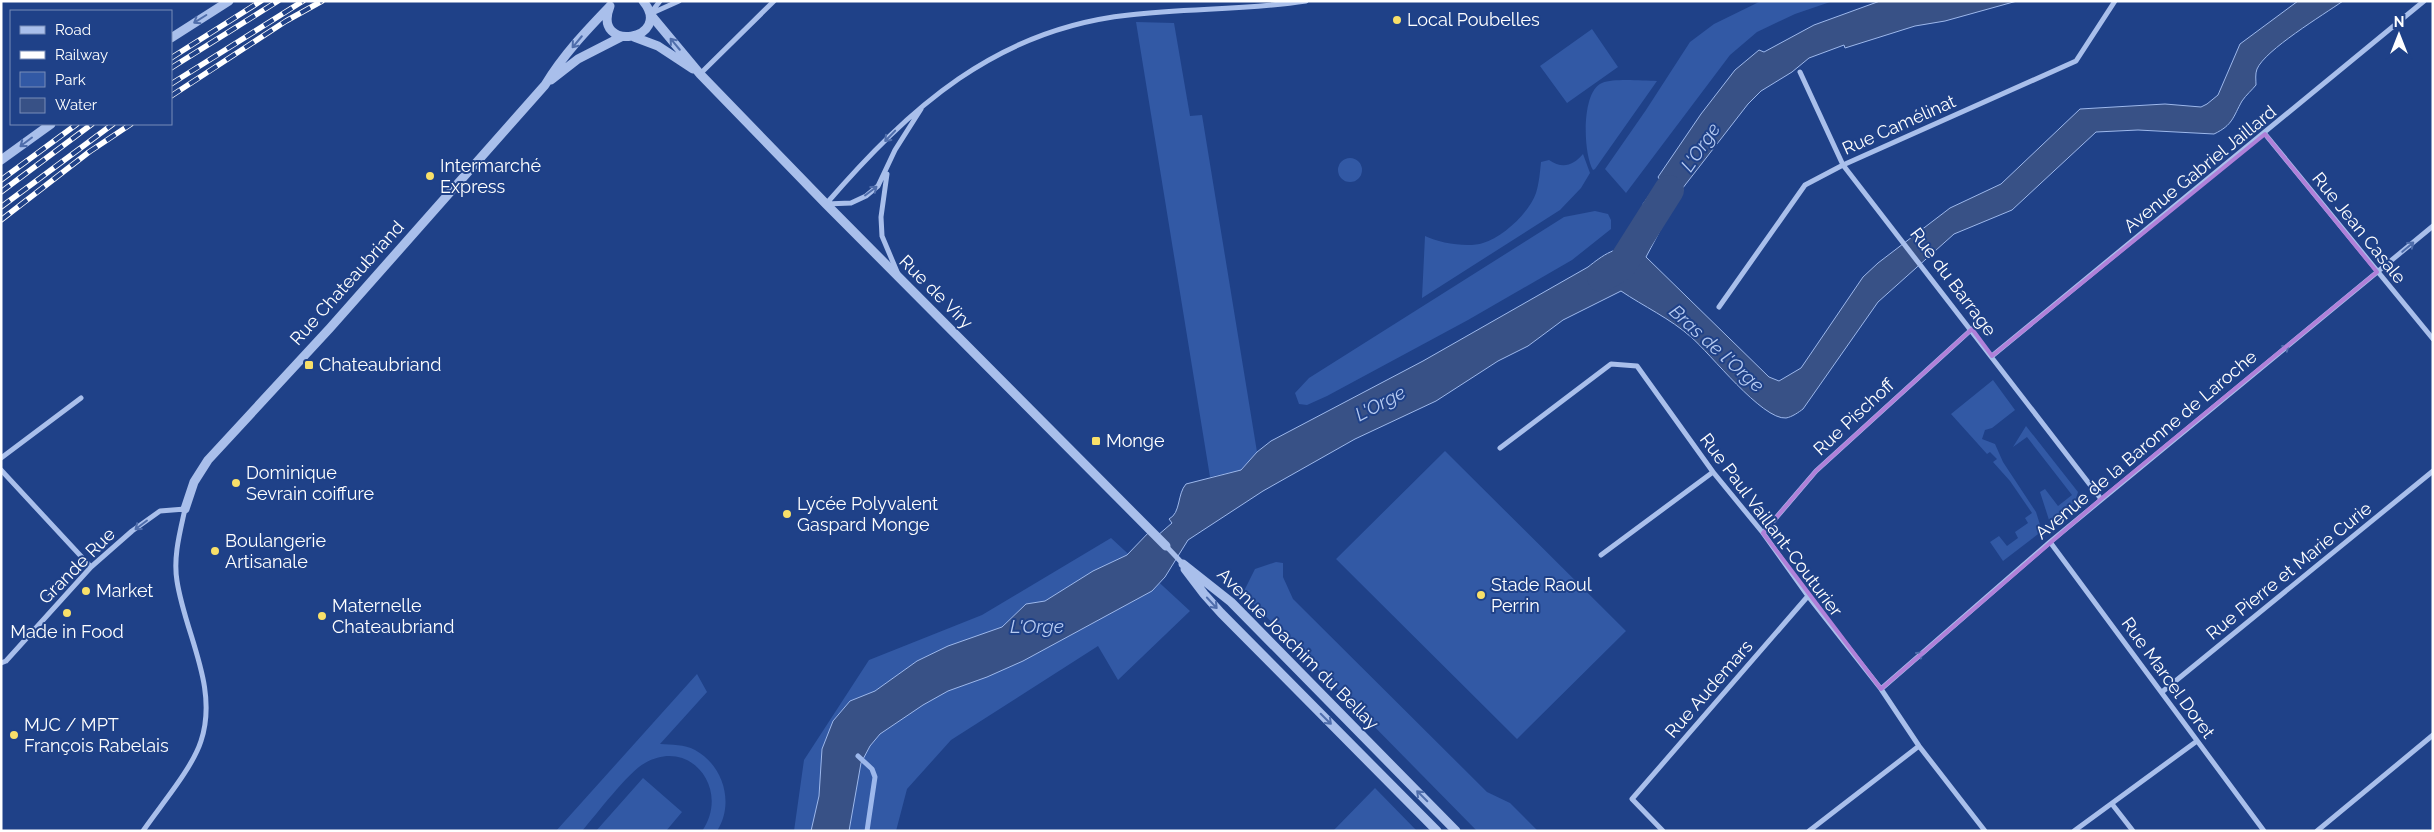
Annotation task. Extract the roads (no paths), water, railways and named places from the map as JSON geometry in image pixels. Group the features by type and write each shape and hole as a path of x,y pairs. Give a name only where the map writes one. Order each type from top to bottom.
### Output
{"street":[{"path":"172,37 228,1"},
{"name":"Rue de Viry","path":"643,1 650,14 700,74 900,279 1166,546"},
{"path":"634,37 647,27 650,14 660,1"},
{"path":"650,14 679,1"},
{"path":"700,74 774,1"},
{"path":"826,204 850,176 925,102 975,67 1025,42 1090,21 1128,15 1306,1"},
{"name":"Rue Camélinat","path":"1719,307 1804,185 1843,165 2076,61 2114,1"},
{"name":"Avenue Gabriel Jaillard","path":"1992,356 2424,1"},
{"path":"611,4 607,12 608,24 616,34 622,37"},
{"name":"Rue Chateaubriand","path":"545,85 557,64 611,4"},
{"name":"Rue de Viry","path":"622,37 634,37 658,46 700,74"},
{"name":"Rue Chateaubriand","path":"185,509 194,482 208,460 336,322 545,85 578,59 622,37"},
{"name":"Rue du Barrage","path":"1800,72 1843,165 1972,329 2101,499"},
{"path":"826,204 851,203 866,196 878,186 888,169 895,150 925,102"},
{"path":"1,160 50,125"},
{"name":"Rue Jean Casale","path":"2264,134 2433,339"},
{"path":"888,169 881,217 882,236 900,279"},
{"name":"Avenue de la Baronne de Laroche","path":"1881,689 2101,499 2433,226"},
{"name":"Rue Pischoff","path":"1763,533 1816,471 1972,329"},
{"name":"Rue Paul Vaillant-Couturier","path":"1500,448 1611,364 1637,366 1713,472 1763,533 1808,596 1881,689 1919,746 1985,831"},
{"path":"1,458 81,398"},
{"path":"1,470 91,567"},
{"name":"Rue Pierre et Marie Curie","path":"2162,692 2433,471"},
{"path":"1601,555 1713,472"},
{"path":"143,831 194,756 205,725 206,707 203,682 177,580 177,550 185,509"},
{"name":"Grande Rue","path":"1,663 6,661 91,567 160,511 185,509"},
{"name":"Rue Marcel Doret","path":"2050,542 2264,831"},
{"path":"1166,546 1182,564"},
{"name":"Avenue Joachim du Bellay","path":"1182,564 1221,613 1437,831"},
{"name":"Avenue Joachim du Bellay","path":"1182,564 1231,602 1456,831"},
{"name":"Rue Audemars","path":"1662,831 1632,799 1808,596"},
{"path":"2317,831 2433,735"},
{"path":"2074,831 2197,742"},
{"path":"1809,831 1919,746"},
{"path":"2112,804 2132,831"}],"water":[{"name":"L'Orge","path":"1880,1 2017,1 1945,21 1915,26 1845,48 1844,45 1809,58 1792,72 1761,91 1748,104 1682,189 1646,257 1769,377 1779,381 1801,368 1863,277 1878,263 1950,208 2001,184 2080,109 2165,104 2201,107 2218,95 2240,44 2298,1 2343,1 2282,43 2262,61 2256,71 2256,85 2242,101 2232,120 2220,131 2214,134 2138,130 2096,132 2012,210 1954,234 1878,302 1803,409 1793,416 1786,418 1776,416 1764,408 1750,397 1683,330 1621,291 1563,320 1528,346 1498,361 1436,401 1355,439 1263,491 1188,540 1165,577 1152,591 1023,661 948,691 923,705 880,734 870,746 861,763 849,831 811,831 819,796 822,749 833,721 850,701 875,691 917,661 948,646 1002,627 1026,604 1045,601 1093,571 1127,555 1151,530 1157,536 1172,523 1169,519 1177,508 1181,493 1186,484 1241,470 1257,452 1271,441 1423,361 1588,267 1605,255 1623,249 1637,251 1649,228 1643,204 1660,180 1658,177 1701,114 1735,70 1759,50 1764,52 1814,25"}],"waterway":[{"name":"L'Orge","path":"1602,277 1621,266 1669,190"},
{"path":"858,756 872,769 875,777 867,831"}],"railway":[{"path":"172,57 261,1"},
{"path":"172,67 278,1"},
{"path":"172,83 303,1"},
{"path":"172,95 286,21 322,1"},
{"path":"1,180 76,125"},
{"path":"1,192 91,125"},
{"path":"1,207 112,125"},
{"path":"1,220 89,152 130,125"}],"place":[{"name":"Local Poubelles","path":"1397,20"},
{"name":"Intermarché Express","path":"430,176"},
{"name":"Chateaubriand","path":"309,365"},
{"name":"Monge","path":"1096,441"},
{"name":"Dominique Sevrain coiffure","path":"236,483"},
{"name":"Lycée Polyvalent Gaspard Monge","path":"787,514"},
{"name":"Boulangerie Artisanale","path":"215,551"},
{"name":"Market","path":"86,591"},
{"name":"Stade Raoul Perrin","path":"1481,595"},
{"name":"Made in Food","path":"67,613"},
{"name":"Maternelle Chateaubriand","path":"322,616"},
{"name":"MJC / MPT François Rabelais","path":"14,735"}],"water label":[{"name":"Bras de l'Orge","path":"1717,348"}]}
